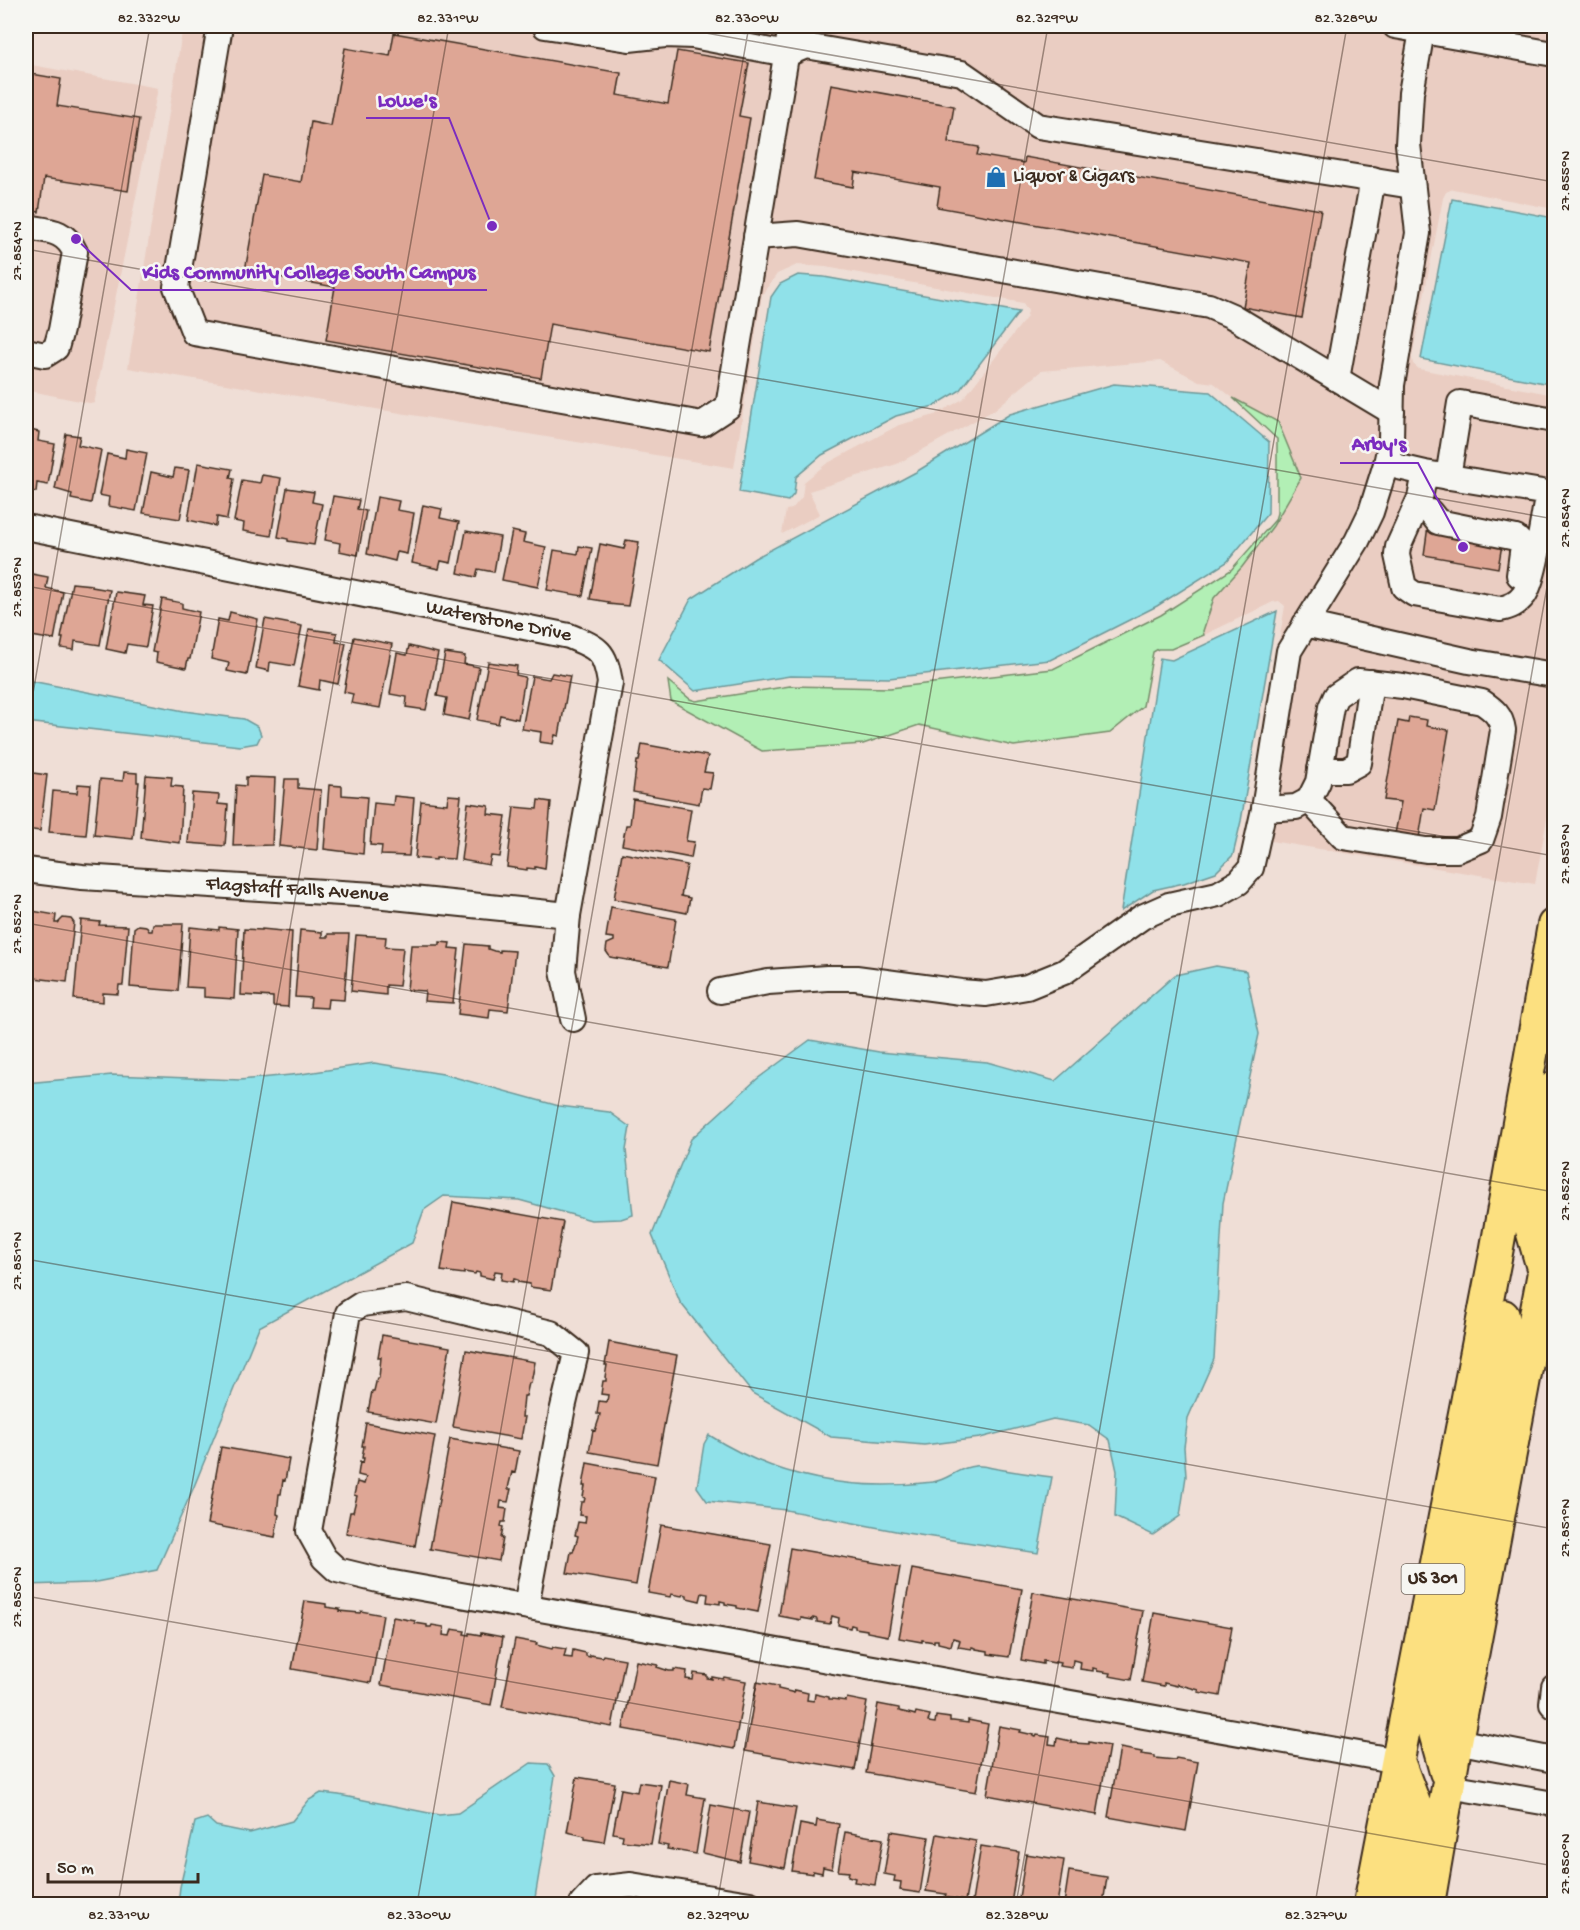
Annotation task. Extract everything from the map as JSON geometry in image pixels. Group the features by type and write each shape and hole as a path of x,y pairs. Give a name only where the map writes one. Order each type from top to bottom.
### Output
{"main road":[{"name":"US 301","path":"1370,1905 1496,1253 1554,925"},
{"path":"1547,1283 1530,1223 1554,1088"},
{"name":"US 301","path":"1428,1905 1456,1741 1547,1283 1554,1219"},
{"path":"1449,1786 1434,1725 1504,1327 1496,1253"},
{"path":"1397,1905 1415,1806 1398,1761"}],"street":[{"path":"220,26 176,287 194,333 702,424 728,407 791,26"},
{"path":"545,26 629,39 665,35 693,36 787,54 806,46 962,73 1038,126 1412,186"},
{"path":"1395,26 1429,29 1554,54"},
{"path":"720,991 768,982 827,978 856,978 986,994 1027,987 1064,972 1142,917 1169,905 1218,894 1239,882 1251,868 1264,809 1289,651 1357,541 1371,512 1386,464 1391,440 1392,386 1418,233 1408,144 1411,93 1429,29"},
{"path":"1338,379 1373,180"},
{"path":"26,227 59,233 71,242 75,252 56,348 45,355 26,351"},
{"path":"756,237 798,234 1209,306 1232,316 1392,412"},
{"path":"1475,605 1483,598 1504,600 1517,587 1523,545 1516,538 1438,522 1423,510 1420,498 1437,475 1460,403 1554,420"},
{"path":"1386,464 1437,475 1548,493 1535,529 1531,575 1524,594 1512,606 1500,609 1414,594 1404,587 1398,565 1398,546 1423,510"},
{"path":"1423,510 1535,529"},
{"name":"Waterstone Drive","path":"26,527 569,636 593,646 607,662 610,683 568,915 562,971 573,1019"},
{"path":"1305,624 1469,661 1554,675"},
{"path":"1264,809 1296,807 1309,800 1318,782 1331,707 1336,696 1358,681 1482,702 1492,708 1502,719 1503,730 1489,817 1481,840 1457,850 1426,850 1343,837 1309,800"},
{"path":"1320,770 1346,770 1359,763 1371,682"},
{"name":"Flagstaff Falls Avenue","path":"26,870 82,877 374,895 568,915"},
{"path":"526,1606 562,1412 576,1353 551,1332 406,1298 362,1304 348,1313 309,1531 324,1558 337,1570 382,1581 1398,1761"},
{"path":"1554,1687 1552,1704 1554,1706"},
{"path":"1456,1741 1554,1760"},
{"path":"1449,1786 1554,1804"},
{"path":"582,1905 596,1888 631,1885 750,1905"}],"shaded area":[{"path":"183,26 1554,26 1554,209 1453,189 1446,192 1412,357 1413,364 1419,369 1554,395 1554,781 1535,884 1246,837 1285,606 1279,601 1273,602 1204,635 1203,631 1214,598 1242,567 1273,526 1301,478 1278,422 1233,398 1214,383 1199,381 1160,361 1041,371 994,410 897,464 809,491 820,514 782,534 786,510 792,509 802,497 804,482 826,464 899,425 935,415 963,399 1026,318 1028,311 1023,303 826,267 797,265 777,274 762,295 734,468 128,368"},
{"path":"26,64 158,88 94,404 26,390"}],"green space":[{"path":"1233,398 1278,422 1301,478 1273,526 1242,567 1214,598 1203,631 1204,635 1171,649 1158,649 1153,652 1143,706 1110,733 1014,746 919,725 863,744 762,751 671,701 668,681 690,699 696,701 790,686 890,688 1053,669 1161,615 1231,570 1275,520 1277,513 1277,439"}],"water":[{"path":"1452,199 1554,218 1554,385 1421,359"},
{"path":"798,275 824,277 1019,312 959,391 934,406 896,416 822,455 796,477 794,494 788,501 739,492 771,297 780,284"},
{"path":"1114,384 1210,392 1269,442 1268,513 1227,562 1157,606 1050,660 889,678 790,676 695,691 659,660 691,599 755,558 916,472 1010,414"},
{"path":"1277,611 1241,821 1233,855 1216,872 1153,890 1121,911 1160,658 1172,660"},
{"path":"26,680 184,711 244,719 258,727 261,735 257,743 240,746 26,722"},
{"path":"1216,966 1246,971 1259,1034 1223,1203 1214,1359 1188,1418 1184,1447 1186,1476 1180,1516 1153,1535 1115,1517 1117,1471 1110,1440 1089,1425 1053,1419 980,1438 924,1445 831,1437 752,1393 680,1302 652,1235 691,1139 757,1079 810,1040 879,1052 987,1062 1055,1081 1175,975"},
{"path":"374,1063 443,1074 559,1106 609,1112 630,1127 626,1150 633,1215 621,1219 591,1220 519,1200 444,1196 424,1210 412,1243 259,1327 193,1489 157,1570 91,1583 26,1585 26,1083 112,1075 240,1080"},
{"path":"709,1435 735,1450 789,1472 845,1483 903,1485 933,1482 969,1467 978,1466 1052,1477 1038,1553 906,1533 786,1510 707,1501 697,1487 704,1444"},
{"path":"531,1763 548,1764 555,1776 534,1904 178,1904 195,1822 207,1818 216,1826 250,1833 292,1821 309,1800 321,1793 439,1815 458,1813"}],"building":[{"path":"394,33 621,73 617,95 668,104 677,51 749,63 739,116 750,118 709,352 550,324 541,378 326,340 335,287 245,271 262,175 301,182 311,122 331,126 345,48 390,56"},
{"path":"26,73 61,79 57,106 139,119 128,191 44,178 39,212 26,210"},
{"path":"831,84 954,106 948,142 979,147 977,155 1024,163 1025,157 1321,210 1302,318 1243,307 1251,263 937,207 940,187 855,172 853,187 814,180"},
{"path":"26,429 39,432 38,441 55,444 48,485 37,483 36,492 26,490"},
{"path":"66,434 80,436 78,445 101,450 91,503 71,499 72,494 55,489"},
{"path":"126,449 147,453 136,511 108,506 109,497 99,495 107,454 125,458"},
{"path":"198,463 232,469 230,478 234,479 227,519 217,517 216,526 188,520"},
{"path":"175,468 189,470 180,519 143,513 151,472 173,477"},
{"path":"262,475 281,478 271,536 243,531 244,523 234,521 242,480 260,483"},
{"path":"287,488 314,492 312,502 322,504 314,545 278,537"},
{"path":"333,496 359,500 357,509 366,511 358,555 339,551 340,543 325,540"},
{"path":"377,497 399,501 397,510 414,513 407,554 397,552 395,561 367,554"},
{"path":"423,505 442,509 440,518 459,522 451,563 441,561 439,569 412,563"},
{"path":"1428,526 1503,539 1498,568 1424,555"},
{"path":"466,531 500,537 494,572 478,569 476,577 458,573"},
{"path":"512,531 525,534 523,542 546,547 538,587 502,580"},
{"path":"626,540 639,542 628,606 590,599 600,544 624,549"},
{"path":"579,546 592,548 583,596 547,590 554,550 578,554"},
{"path":"27,573 48,577 46,588 63,592 54,640 26,635"},
{"path":"72,583 110,590 100,645 75,641 74,650 61,648"},
{"path":"116,592 145,596 143,605 153,606 146,647 127,644 125,653 106,649"},
{"path":"162,599 182,603 182,608 199,612 190,659 188,659 186,668 156,662 157,653 152,652"},
{"path":"230,612 258,619 247,675 227,671 229,663 211,659 218,619 228,621"},
{"path":"265,619 302,626 294,666 270,662 269,671 256,668"},
{"path":"309,629 337,633 336,642 346,643 338,684 320,680 319,690 298,686"},
{"path":"354,637 392,644 380,708 351,703 353,694 344,692"},
{"path":"409,646 438,653 426,710 406,707 407,697 390,694 397,653 407,655"},
{"path":"445,653 465,656 464,664 479,667 469,720 444,715 447,698 437,696"},
{"path":"488,662 517,666 516,675 525,677 518,719 500,715 498,724 477,720"},
{"path":"552,673 570,676 559,736 555,735 553,744 540,742 541,732 522,729 532,676 549,679"},
{"path":"1409,717 1427,720 1426,726 1449,730 1435,810 1424,808 1419,838 1395,834 1401,802 1384,800 1398,721 1408,723"},
{"path":"642,744 708,756 704,772 713,773 710,789 702,788 699,804 633,792"},
{"path":"26,772 47,775 40,831 26,829"},
{"path":"124,772 137,773 137,782 139,782 133,839 94,835 100,779 123,781"},
{"path":"146,775 172,777 171,786 183,787 180,843 141,838"},
{"path":"246,777 275,778 272,845 233,846 236,785 246,786"},
{"path":"285,779 298,779 298,788 321,790 317,850 279,846"},
{"path":"78,784 91,785 86,835 49,832 53,791 77,793"},
{"path":"329,785 342,786 342,795 367,797 363,854 324,849"},
{"path":"192,793 219,795 218,804 228,805 225,846 188,843"},
{"path":"448,795 461,796 454,859 415,858 421,801 447,804"},
{"path":"394,796 414,798 409,856 381,855 382,846 370,845 374,803 393,805"},
{"path":"633,799 691,809 686,841 694,842 691,858 622,845 626,825 630,825"},
{"path":"538,800 551,802 545,869 535,867 535,869 527,868 527,870 507,867 514,807 537,809"},
{"path":"468,803 489,806 488,814 506,816 500,857 491,856 489,865 461,860"},
{"path":"622,853 687,865 681,896 690,898 687,913 614,899"},
{"path":"611,907 676,919 668,967 610,957 606,951 607,944 614,941 614,938 606,937"},
{"path":"26,910 56,915 55,923 63,918 71,919 74,923 67,982 26,977"},
{"path":"81,920 100,922 99,925 128,926 123,985 119,985 118,994 103,993 103,1002 74,999"},
{"path":"153,924 183,924 178,991 130,987 134,928 138,925 146,926 149,931 152,931"},
{"path":"190,927 238,929 234,999 204,997 204,988 186,987"},
{"path":"244,929 292,932 288,1007 273,1006 273,997 241,995"},
{"path":"300,930 322,932 322,937 328,937 328,934 349,934 344,1000 328,999 327,1008 310,1007 311,998 295,997"},
{"path":"356,935 386,937 385,947 403,948 399,986 386,985 386,995 351,991"},
{"path":"440,942 450,943 449,948 459,949 453,1003 424,1001 425,991 407,990 411,945 440,945"},
{"path":"466,944 488,946 488,949 500,952 500,950 515,951 508,1011 490,1009 489,1018 458,1014"},
{"path":"453,1202 563,1222 551,1290 530,1287 530,1284 514,1279 513,1282 501,1280 502,1272 495,1271 493,1279 480,1276 480,1273 476,1272 475,1274 464,1272 464,1274 441,1271"},
{"path":"382,1335 450,1347 436,1424 368,1412 372,1391 379,1378 381,1357 378,1357"},
{"path":"609,1342 677,1355 657,1464 589,1452 593,1430 595,1431 600,1414 597,1414 599,1401 607,1402 608,1395 601,1394 603,1381 606,1381 607,1365 605,1365"},
{"path":"466,1350 535,1362 531,1383 524,1396 522,1417 525,1417 521,1439 453,1427"},
{"path":"366,1423 435,1436 415,1546 346,1533 350,1512 353,1512 357,1496 354,1495 357,1482 364,1484 366,1477 358,1475 360,1462 363,1463 364,1458 362,1458 364,1446 362,1446"},
{"path":"450,1439 519,1451 515,1473 512,1472 509,1484 508,1489 511,1489 508,1502 501,1501 500,1508 507,1509 505,1522 502,1522 501,1526 503,1527 501,1538 503,1538 499,1561 430,1549"},
{"path":"221,1447 289,1459 285,1481 283,1480 281,1494 279,1494 277,1514 279,1515 275,1537 207,1524"},
{"path":"587,1463 655,1476 636,1585 567,1573 571,1552 573,1552 578,1536 575,1535 578,1522 585,1523 586,1516 579,1515 581,1502 584,1502 585,1498 583,1497 585,1486 583,1486"},
{"path":"661,1525 771,1544 758,1612 737,1608 737,1606 720,1601 720,1604 707,1602 708,1594 702,1593 700,1601 687,1598 687,1595 683,1594 682,1596 671,1594 670,1597 648,1593"},
{"path":"790,1548 900,1567 888,1636 867,1632 867,1630 851,1625 850,1628 838,1625 839,1618 832,1616 830,1624 817,1622 817,1619 813,1618 813,1620 801,1618 801,1620 779,1616"},
{"path":"912,1569 1022,1589 1009,1657 988,1654 988,1651 972,1647 972,1649 958,1647 960,1640 953,1638 951,1646 938,1643 938,1640 934,1642 922,1640 922,1642 899,1638"},
{"path":"1033,1592 1143,1611 1131,1680 1109,1676 1110,1673 1093,1668 1093,1671 1080,1669 1081,1662 1073,1660 1072,1668 1059,1666 1060,1663 1055,1662 1043,1661 1043,1664 1021,1660"},
{"path":"305,1601 326,1604 326,1607 340,1609 339,1611 360,1613 361,1611 383,1615 371,1683 292,1669"},
{"path":"1154,1613 1232,1627 1220,1696 1198,1692 1199,1690 1177,1684 1177,1686 1164,1683 1164,1686 1142,1682"},
{"path":"393,1617 415,1621 427,1627 432,1625 444,1627 443,1635 450,1636 452,1629 465,1631 464,1634 469,1635 469,1633 481,1635 481,1633 503,1637 491,1705 381,1685"},
{"path":"515,1639 537,1643 536,1645 552,1649 553,1647 566,1649 564,1657 572,1658 573,1650 586,1653 586,1656 590,1657 590,1655 602,1657 603,1655 625,1659 612,1727 502,1707"},
{"path":"636,1661 658,1665 657,1667 669,1671 674,1671 674,1669 687,1671 686,1679 693,1680 694,1673 707,1675 707,1678 712,1679 712,1677 723,1679 724,1677 746,1681 734,1749 623,1729"},
{"path":"757,1682 778,1686 778,1689 794,1693 795,1690 808,1693 807,1700 814,1701 815,1694 829,1697 829,1699 846,1701 847,1698 867,1702 855,1770 745,1751"},
{"path":"878,1704 899,1708 899,1711 915,1715 916,1712 930,1715 928,1722 935,1723 936,1716 950,1718 950,1721 968,1723 968,1720 988,1724 976,1792 866,1773"},
{"path":"999,1726 1021,1730 1020,1732 1036,1737 1037,1735 1050,1737 1049,1744 1056,1745 1057,1738 1071,1741 1071,1743 1089,1744 1089,1742 1109,1746 1097,1815 987,1795"},
{"path":"1120,1748 1142,1752 1141,1754 1155,1756 1155,1758 1175,1760 1176,1758 1198,1762 1186,1831 1108,1817"},
{"path":"577,1777 615,1783 604,1842 585,1839 585,1836 567,1832"},
{"path":"669,1780 689,1784 687,1795 705,1798 696,1854 667,1849 668,1846 658,1844"},
{"path":"639,1782 661,1785 651,1844 622,1841 623,1835 613,1833 621,1789 637,1792"},
{"path":"758,1802 796,1808 785,1868 748,1861"},
{"path":"711,1805 749,1812 740,1862 703,1853"},
{"path":"817,1820 839,1824 832,1869 823,1867 822,1873 813,1871 813,1874 792,1871 800,1824 816,1827"},
{"path":"891,1831 929,1837 920,1893 900,1890 901,1882 894,1881 895,1876 884,1874"},
{"path":"845,1832 883,1839 875,1885 854,1882 855,1878 848,1876 849,1872 838,1871"},
{"path":"937,1834 976,1841 965,1901 945,1897 946,1894 926,1891"},
{"path":"981,1846 1019,1852 1011,1904 972,1902"},
{"path":"1026,1854 1064,1860 1057,1904 1046,1902 1045,1904 1018,1904"},
{"path":"1069,1871 1107,1877 1103,1904 1064,1904"}],"place":[{"name":"Liquor & Cigars","path":"996,177"},
{"name":"Lowe's","path":"492,226"},
{"name":"Kids Community College South Campus","path":"76,239"},
{"name":"Arby's","path":"1463,547"}]}
